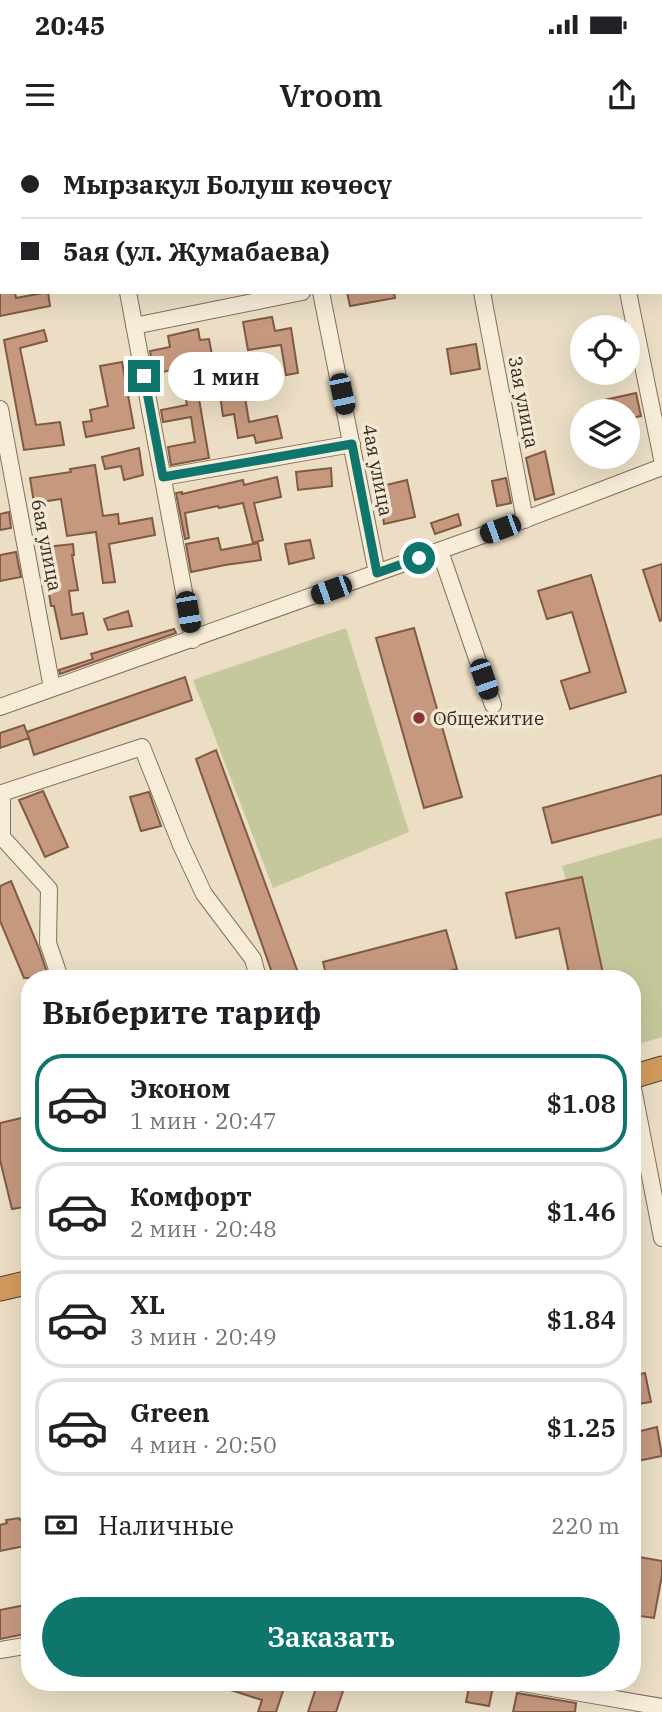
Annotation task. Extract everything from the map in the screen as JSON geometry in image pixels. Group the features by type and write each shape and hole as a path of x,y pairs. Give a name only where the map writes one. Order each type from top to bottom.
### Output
{"highway":[{"path":"641,1074 662,1068"},
{"path":"0,1289 21,1284"}],"street":[{"path":"128,294 193,639"},
{"path":"134,326 292,294"},
{"name":"4ая улица","path":"321,294 377,573"},
{"name":"3ая улица","path":"482,294 525,520"},
{"path":"628,294 662,459"},
{"name":"6ая улица","path":"0,409 52,688"},
{"path":"163,477 352,444"},
{"path":"0,707 440,551 662,467"},
{"path":"440,551 493,705"},
{"path":"57,970 48,943 49,889 2,837 2,793 142,747 181,845 204,894 253,959 256,970"},
{"path":"641,1130 662,1238"},
{"path":"0,1650 21,1646"},
{"path":"569,1691 662,1707"}],"green space":[{"path":"346,628 409,832 273,888 193,680"},
{"path":"662,837 662,1037 641,1043 641,970 593,970 562,866"}],"building":[{"path":"0,294 15,294 16,298 48,294 50,306 0,316"},
{"path":"347,294 394,294 395,298 350,306"},
{"path":"272,317 275,331 291,328 298,373 286,375 281,345 248,350 243,322"},
{"path":"198,329 200,340 209,339 212,355 197,358 202,384 197,387 209,458 171,465 168,447 195,442 191,417 163,422 161,410 187,405 180,368 154,374 150,351 170,347 168,336"},
{"path":"44,330 47,341 20,348 36,425 60,422 64,445 24,450 4,340"},
{"path":"476,344 480,369 451,374 447,349"},
{"path":"122,362 134,428 86,437 83,422 92,421 90,410 108,406 100,366"},
{"path":"244,391 249,422 277,416 282,438 256,443 254,435 238,438 234,414 223,416 220,395"},
{"path":"636,393 637,399 609,399"},
{"path":"139,448 143,475 124,480 121,466 105,469 102,457"},
{"path":"545,451 554,494 535,500 526,458"},
{"path":"95,465 103,516 118,514 119,524 152,518 155,535 109,544 115,582 103,583 96,532 67,536 61,499 34,503 30,478 71,472 70,469"},
{"path":"331,468 332,486 298,490 296,472"},
{"path":"277,477 281,497 254,503 263,540 253,543 243,503 185,513 189,538 185,539 176,493 182,494 243,480 244,485"},
{"path":"506,478 511,503 497,506 492,481"},
{"path":"407,480 415,517 384,524 378,487"},
{"path":"9,512 11,528 0,530 0,514"},
{"path":"458,514 461,525 435,534 431,523"},
{"path":"218,538 221,550 258,543 261,560 191,572 186,544"},
{"path":"310,540 314,558 289,564 285,544"},
{"path":"73,544 72,555 78,590 69,591 72,615 83,613 87,634 61,639 54,606 51,606 46,547"},
{"path":"16,552 21,577 0,581 0,555"},
{"path":"662,564 662,620 660,621 643,570"},
{"path":"591,575 626,692 570,709 561,681 590,672 572,612 547,619 538,591"},
{"path":"128,611 132,626 108,630 104,619"},
{"name":"Общежитие","path":"414,628 462,797 424,808 376,638"},
{"path":"174,629 176,633 60,674 59,670 93,659 91,654"},
{"path":"185,677 192,700 34,755 27,732"},
{"path":"24,725 29,738 0,748 0,733"},
{"path":"216,750 297,970 271,970 196,759"},
{"path":"662,775 662,814 552,843 543,808"},
{"path":"43,791 68,847 45,857 19,800"},
{"path":"149,792 161,826 141,831 130,797"},
{"path":"582,877 602,970 568,970 559,928 516,938 506,893"},
{"path":"11,881 46,970 21,971 0,921 0,886"},
{"path":"446,930 457,969 325,970 323,962"},
{"path":"21,1118 21,1208 12,1209 0,1160 0,1123"},
{"path":"645,1373 651,1402 641,1404 641,1374"},
{"path":"657,1427 662,1456 641,1460 641,1431"},
{"path":"6,1520 21,1520 21,1547 0,1551 0,1525 7,1523"},
{"path":"641,1557 662,1561 654,1618 641,1616"},
{"path":"21,1606 21,1635 0,1639 0,1610"},
{"path":"234,1691 283,1691 276,1712 258,1712 262,1700"},
{"path":"315,1691 343,1691 336,1712 308,1712"},
{"path":"468,1691 492,1691 489,1706 466,1702"},
{"path":"517,1693 576,1703 575,1712 513,1712"}],"place":[{"name":"Общежитие","path":"419,718"}],"route":[{"path":"144,376 163,477 352,444 377,573 419,558"}]}
